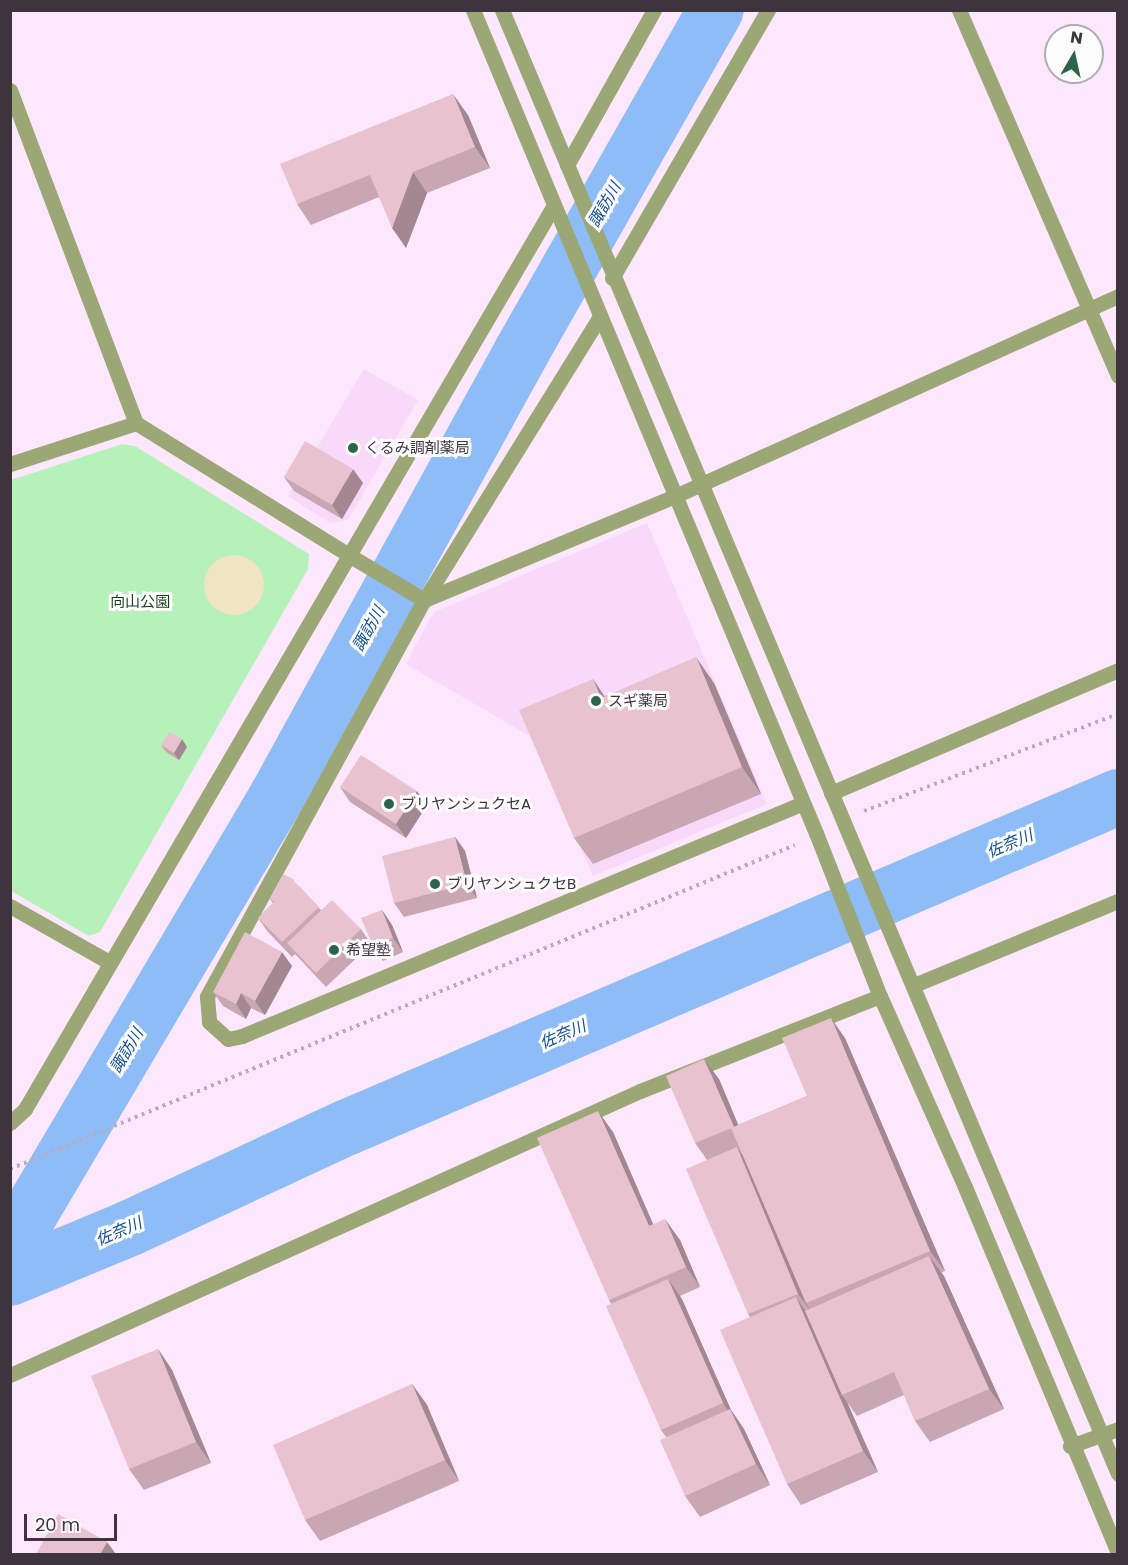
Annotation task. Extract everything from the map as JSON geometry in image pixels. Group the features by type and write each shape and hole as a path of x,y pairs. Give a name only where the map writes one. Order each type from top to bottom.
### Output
{"street":[{"path":"472,10 591,300 816,832 880,996 965,1187 1070,1446 1118,1553"},
{"path":"502,10 612,278 702,484 842,822 914,985 1118,1474"},
{"path":"567,165 654,10"},
{"path":"612,278 768,10"},
{"path":"958,10 1087,310 1118,376"},
{"path":"10,90 136,423 424,600"},
{"path":"10,1123 25,1109 109,962 351,557 553,207"},
{"path":"424,600 675,496 1118,296"},
{"path":"599,318 424,600 207,997 209,1022 228,1039 803,803"},
{"path":"10,464 136,423"},
{"path":"831,793 1118,670"},
{"path":"914,985 1118,901"},
{"path":"10,906 109,962"},
{"path":"10,1375 640,1091 880,996"},
{"path":"1070,1446 1118,1429"}],"path":[{"path":"861,812 1118,714"},
{"path":"10,1169 567,942 794,843"}],"shaded area":[{"name":"くるみ調剤薬局","path":"364,369 418,400 348,520 330,523 288,496"},
{"name":"スギ薬局","path":"647,523 767,804 593,876 533,738 406,664 434,612"}],"green space":[{"name":"向山公園","path":"122,444 135,446 309,554 308,569 100,932 89,936 11,891 11,480"}],"sand":[{"path":"228,555 240,555 256,563 262,573 264,585 262,597 256,607 240,615 228,615 212,607 204,591 204,579 212,563"}],"building":[{"path":"453,94 475,147 413,172 392,228 370,175 297,204 280,164"},
{"path":"305,441 353,469 332,505 284,477"},
{"path":"696,657 742,767 574,838 519,710 593,679 601,698"},
{"path":"169,732 182,739 174,753 161,745"},
{"name":"ブリヤンシュクセA","path":"361,755 417,791 396,824 340,787"},
{"name":"ブリヤンシュクセB","path":"455,837 467,884 394,903 382,856"},
{"path":"283,874 295,880 275,902 270,899"},
{"path":"295,882 319,907 282,942 258,918"},
{"path":"332,900 361,929 316,973 287,943"},
{"path":"382,910 393,938 373,946 361,918"},
{"path":"245,932 282,952 255,1001 241,993 236,1004 213,992"},
{"path":"831,1018 930,1251 806,1303 731,1128 807,1096 782,1038"},
{"path":"704,1059 734,1127 695,1143 666,1076"},
{"path":"598,1111 649,1226 665,1219 686,1267 609,1300 537,1138"},
{"path":"737,1147 798,1294 748,1314 686,1169"},
{"path":"929,1256 989,1389 915,1421 894,1372 842,1395 805,1311"},
{"path":"668,1279 723,1403 661,1430 606,1306"},
{"path":"796,1297 863,1451 787,1484 720,1330"},
{"path":"158,1349 196,1442 129,1469 91,1376"},
{"path":"412,1384 445,1460 305,1520 273,1445"},
{"path":"730,1409 756,1464 685,1496 660,1440"},
{"path":"58,1514 107,1542 100,1554 36,1554"}],"waterway":[{"name":"諏訪川","path":"10,1241 18,1234 276,798 522,351 716,10"},
{"name":"佐奈川","path":"10,1278 130,1228 348,1127 1118,797"}],"place":[{"name":"くるみ調剤薬局","path":"353,448"},
{"name":"スギ薬局","path":"596,701"},
{"name":"ブリヤンシュクセA","path":"389,804"},
{"name":"ブリヤンシュクセB","path":"435,884"},
{"name":"希望塾","path":"334,950"}]}
